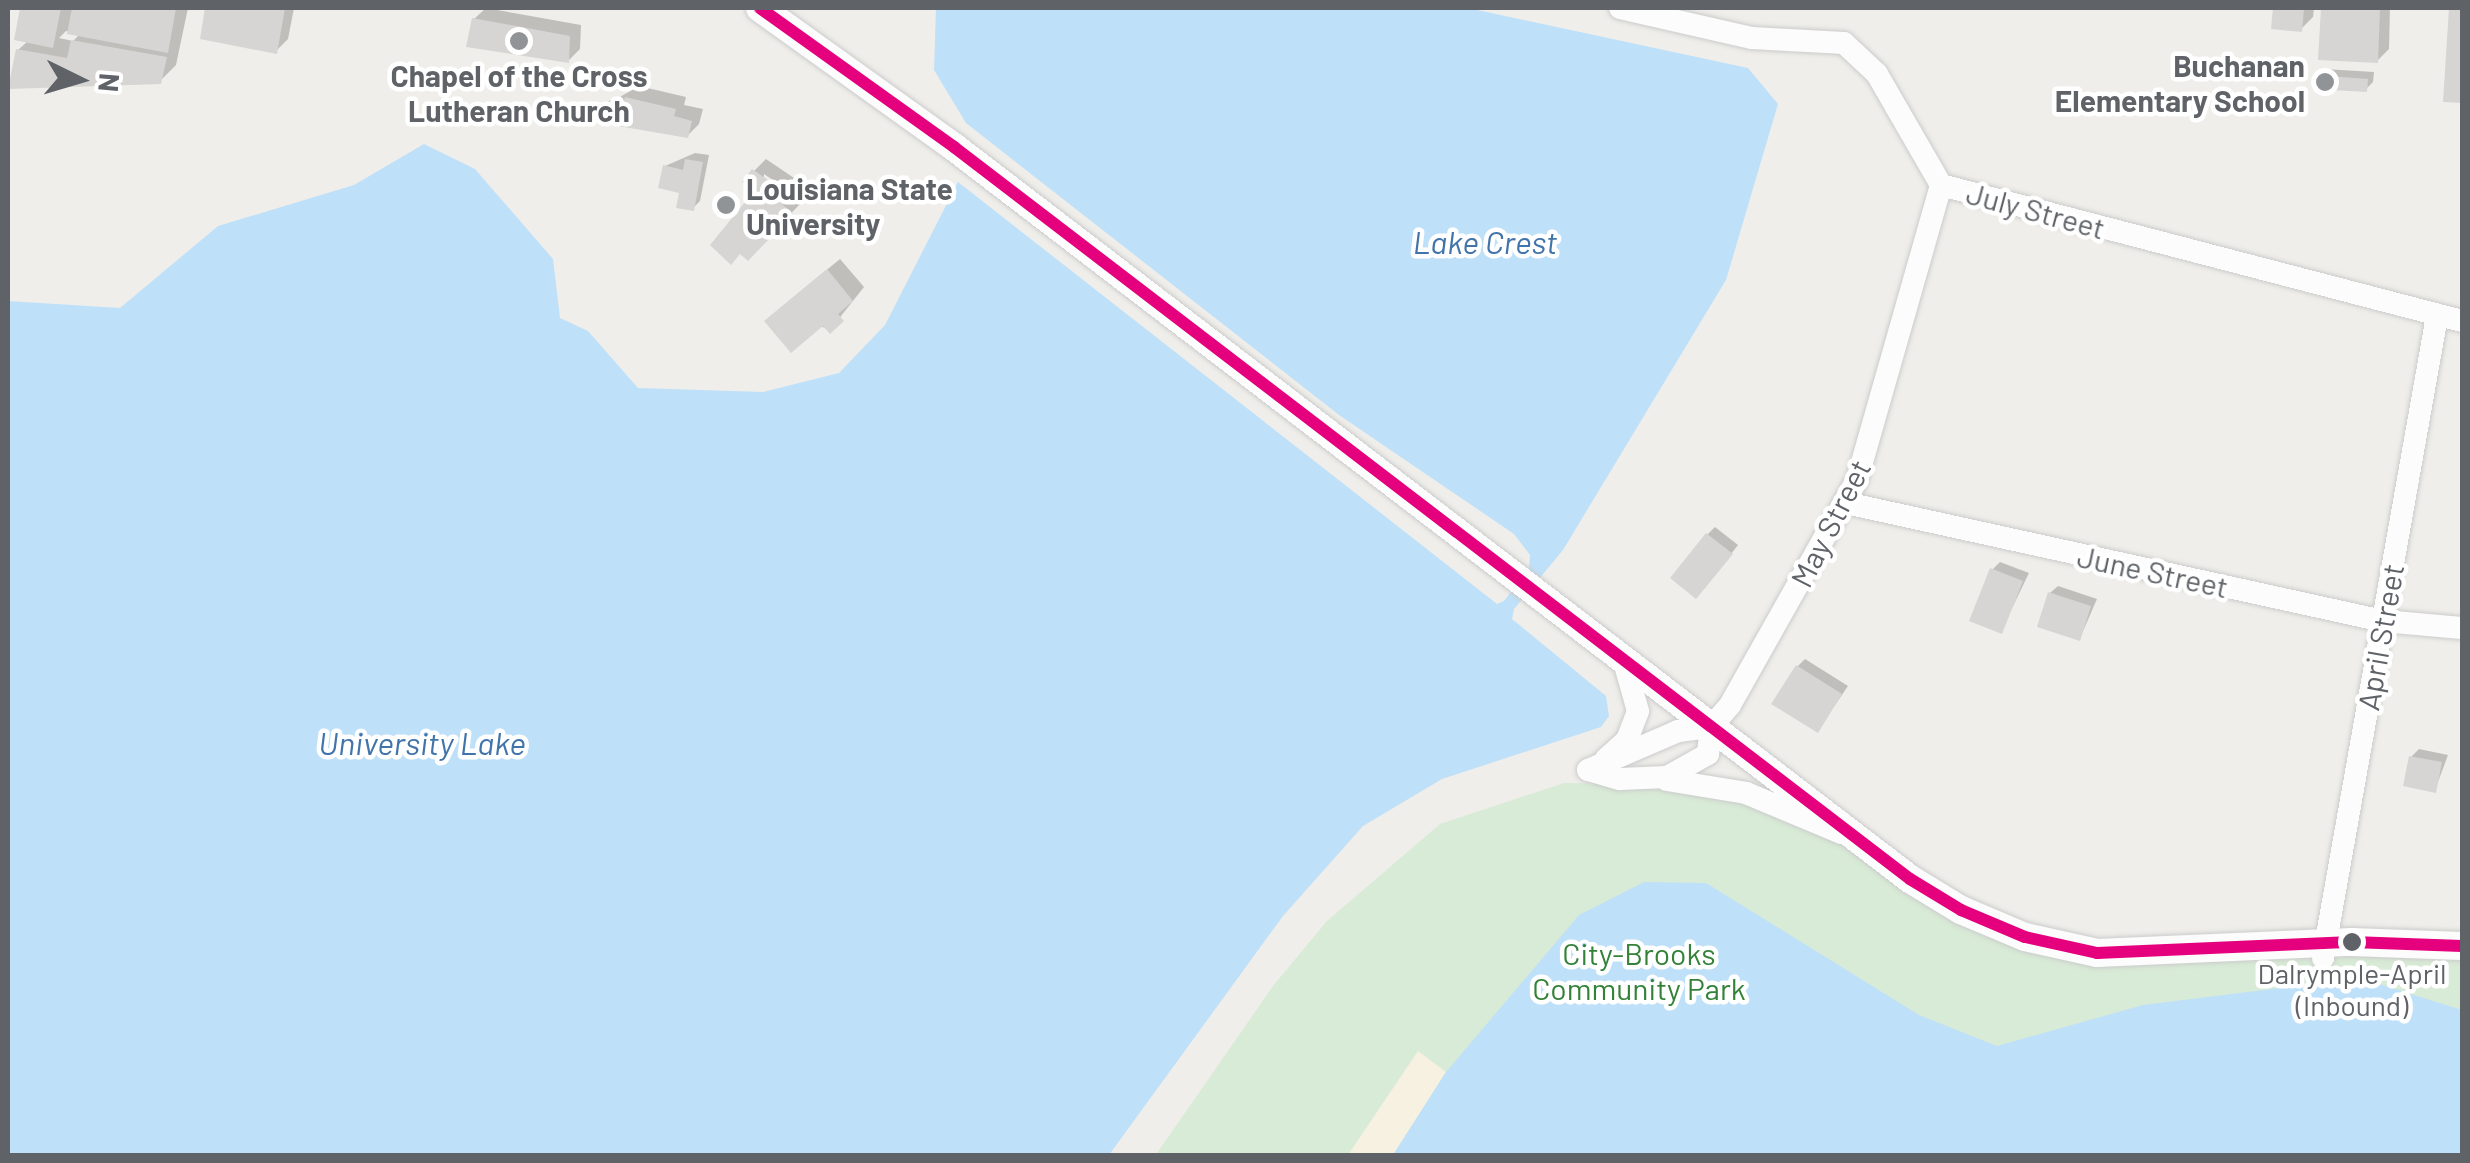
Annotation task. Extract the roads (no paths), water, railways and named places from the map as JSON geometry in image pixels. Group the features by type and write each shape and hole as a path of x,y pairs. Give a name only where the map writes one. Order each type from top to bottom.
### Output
{"street":[{"path":"760,8 823,48 1854,838 1961,910 2055,946 2116,953 2462,946"},
{"name":"July Street","path":"1620,8 1752,38 1816,38 1854,48 1877,74 1941,185 2462,321"},
{"name":"May Street","path":"1600,763 1588,770 1654,778 1701,762 1711,726 1846,504 1872,434 1941,185"},
{"name":"April Street","path":"2324,950 2437,316"},
{"name":"June Street","path":"1846,504 2383,621 2462,628"},
{"path":"1600,763 1627,740 1636,719 1623,658"},
{"path":"1600,763 1688,728 1711,726"},
{"path":"1654,778 1746,793 1854,838"}],"water":[{"name":"University Lake","path":"936,8 1468,8 1748,68 1778,104 1726,280 1563,550 1514,609 1512,619 1606,696 1609,716 1601,727 1442,779 1363,826 1283,916 1109,1155 8,1155 8,301 120,308 218,226 354,185 424,144 475,169 553,259 560,318 588,331 638,388 763,392 839,373 885,325 958,182 1497,604 1504,601 1529,568 1530,555 1514,534 1339,415 966,123 934,70"},
{"path":"1644,882 1706,883 1919,1015 1997,1046 2143,1005 2360,978 2462,1010 2462,1155 1393,1155 1446,1072 1579,915"}],"place":[{"name":"Chapel of the Cross Lutheran Church","path":"519,41"},
{"name":"Buchanan Elementary School","path":"2325,82"},
{"name":"Louisiana State University","path":"726,205"},
{"name":"Dalrymple-April (Inbound)","path":"2352,942"}],"water label":[{"name":"Lake Crest","path":"1485,241"}],"park label":[{"name":"City-Brooks Community Park","path":"1639,970"}]}
